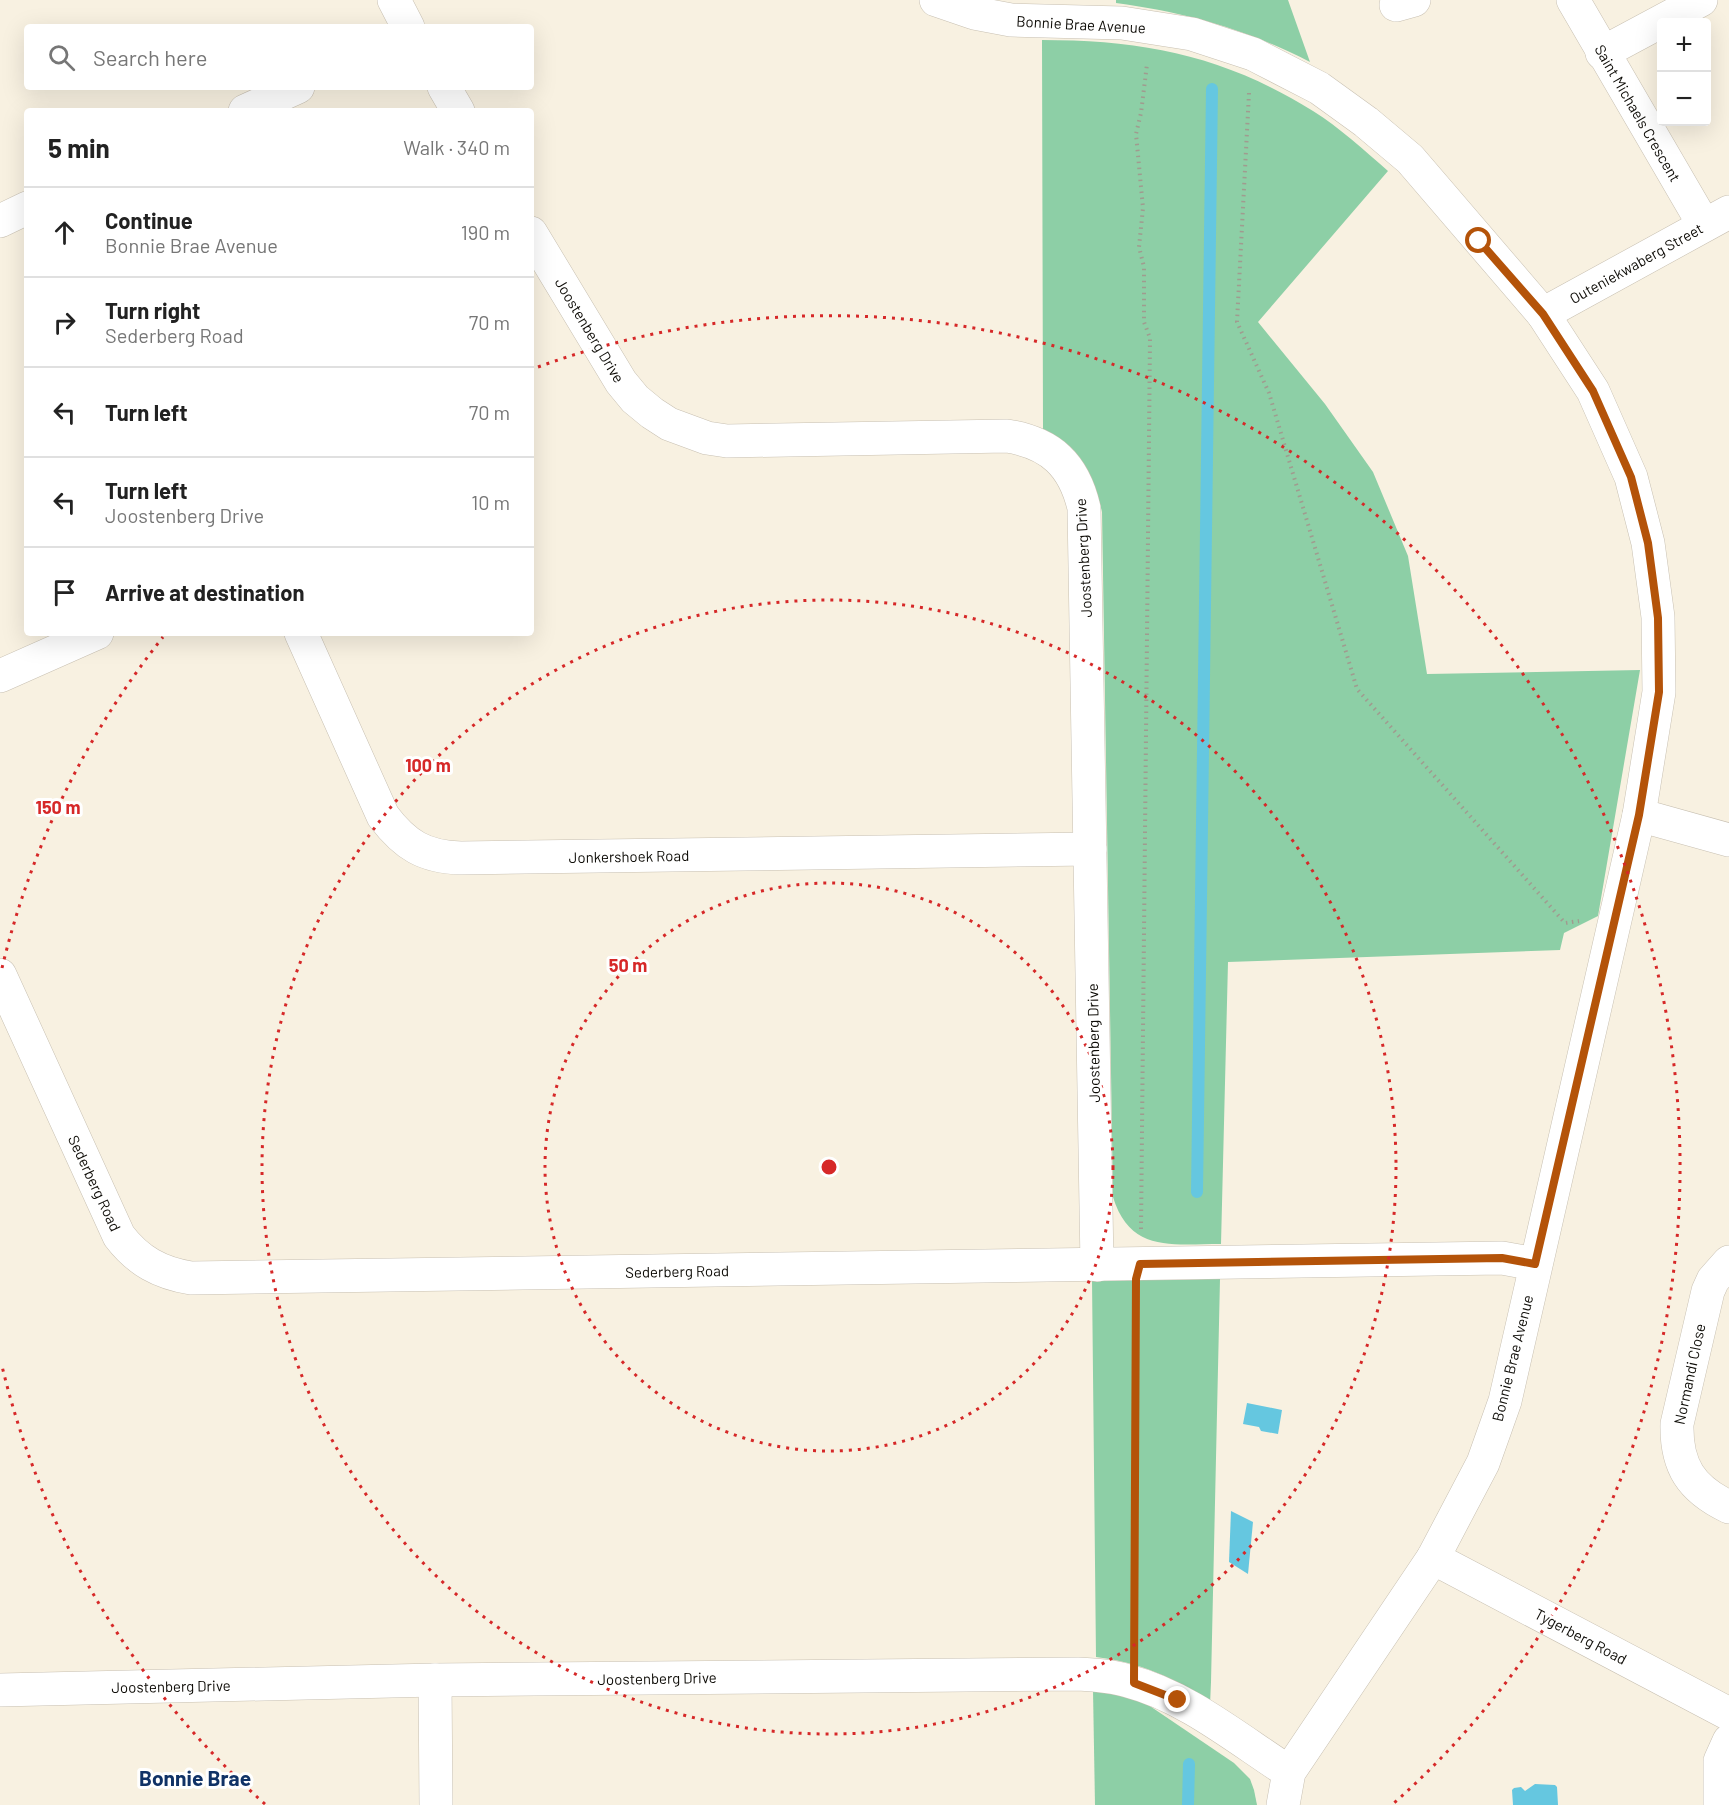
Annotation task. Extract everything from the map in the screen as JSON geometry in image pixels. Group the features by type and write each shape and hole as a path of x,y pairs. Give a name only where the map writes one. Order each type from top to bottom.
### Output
{"street":[{"path":"394,0 406,24"},
{"name":"Bonnie Brae Avenue","path":"936,0 975,13 1011,20 1122,23 1192,34 1253,54 1319,88 1366,122 1410,159 1543,314 1593,391 1631,477 1648,543 1658,618 1659,692 1639,815 1505,1401 1487,1452 1433,1558 1289,1772 1283,1805"},
{"name":"Saint Michaels Crescent","path":"1573,0 1602,53 1717,219"},
{"path":"1602,53 1701,0"},
{"path":"252,108 291,90"},
{"path":"446,90 456,108"},
{"path":"0,220 24,209"},
{"name":"Outeniekwaberg Street","path":"1543,314 1717,219"},
{"name":"Joostenberg Drive","path":"534,237 621,382 651,413 688,432 727,441 1007,436 1034,442 1057,457 1070,472 1080,489 1084,508 1097,1265"},
{"path":"0,676 90,636"},
{"name":"Jonkershoek Road","path":"302,636 383,816 396,834 429,854 445,858 461,858 1090,849"},
{"path":"1639,815 1729,840"},
{"name":"Sederberg Road","path":"0,975 119,1236 142,1260 174,1275 191,1278 1502,1258 1535,1264"},
{"name":"Normandi Close","path":"1729,1262 1713,1280 1708,1291 1677,1424 1679,1455 1685,1470 1710,1498 1729,1507"},
{"name":"Tygerberg Road","path":"1433,1558 1729,1714"},
{"name":"Joostenberg Drive","path":"0,1690 435,1680 1105,1675 1134,1683 1178,1700 1289,1772"},
{"path":"435,1680 436,1805"},
{"path":"1720,1805 1720,1761 1729,1741"}],"path":[{"path":"1134,1683 1136,1279 1140,1264 1150,338 1144,322 1144,267 1140,247 1143,208 1136,134 1145,86 1150,27"},
{"path":"1253,54 1248,99 1237,322 1269,393 1357,689 1565,923 1616,915"}],"green space":[{"path":"1116,0 1288,0 1310,62 1239,31 1192,17 1116,3"},
{"path":"1042,40 1115,43 1183,55 1215,64 1280,92 1313,111 1388,171 1258,322 1325,404 1373,472 1408,556 1427,674 1640,670 1598,916 1564,933 1560,950 1228,962 1221,1244 1186,1245 1155,1242 1130,1228 1113,1197 1102,512 1094,486 1082,464 1065,445 1043,429"},
{"path":"1220,1279 1210,1705 1183,1686 1156,1672 1128,1663 1096,1657 1092,1280"},
{"path":"1093,1690 1138,1698 1234,1763 1250,1779 1257,1805 1095,1805"}],"water":[{"path":"1247,1403 1282,1410 1278,1434 1243,1424"},
{"path":"1231,1511 1253,1522 1248,1574 1229,1562"},
{"path":"1535,1784 1555,1785 1558,1805 1513,1805 1512,1790 1514,1788 1521,1787 1525,1791"}],"waterway":[{"path":"1197,1192 1212,89"},
{"path":"1188,1805 1189,1764"}],"district":[{"name":"Bonnie Brae","path":"195,1777"}],"route":[{"path":"1178,1700 1134,1683 1136,1279 1140,1264 1502,1258 1535,1264 1639,815 1659,692 1658,618 1648,543 1631,477 1593,391 1543,314 1479,241"}]}
